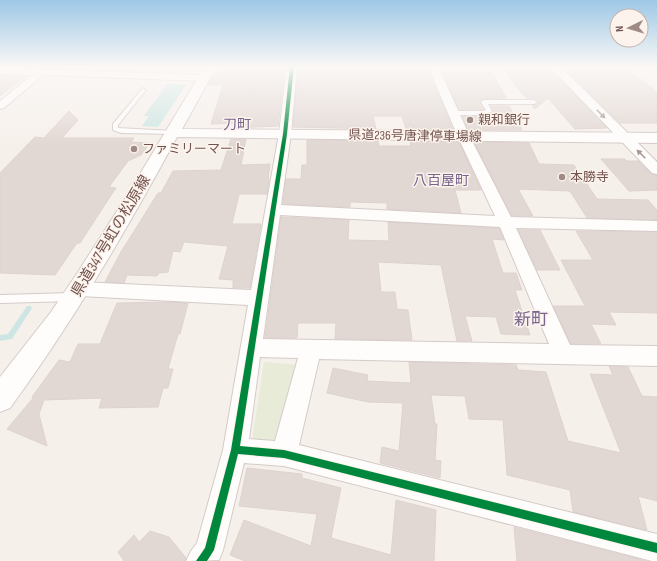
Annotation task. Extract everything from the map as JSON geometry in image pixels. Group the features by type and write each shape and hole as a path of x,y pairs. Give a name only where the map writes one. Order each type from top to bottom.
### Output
{"main road":[{"name":"県道347号虹の松原線","path":"0,398 54,328 77,293 196,92"},
{"name":"県道236号唐津停車場線","path":"173,133 657,138"}],"street":[{"path":"0,106 18,92"},
{"path":"201,561 209,550 235,450 285,134 289,92"},
{"path":"444,92 464,137 506,222 563,353"},
{"path":"580,92 657,170"},
{"path":"273,210 506,222 657,226"},
{"path":"77,293 259,298"},
{"path":"251,348 657,356"},
{"path":"284,454 311,348"},
{"path":"235,450 284,454 657,548"}],"lane":[{"path":"141,92 115,125 115,129 121,131 173,133"},
{"path":"454,113 485,113 489,111 484,102 534,102"},
{"path":"0,299 77,293"}],"green space":[{"path":"264,362 299,365 276,440 252,440"}],"water":[{"path":"161,92 181,92 158,127 142,126 149,116 144,116"}],"building":[{"path":"221,92 282,92 278,126 233,128 235,123 211,124"},
{"path":"296,92 437,92 453,130 406,129 402,116 373,116 376,129 293,127"},
{"path":"451,92 503,92 506,98 483,99 480,102 484,110 459,110"},
{"path":"521,92 572,92 607,128 575,129 548,98 535,109 532,106 538,103 538,101 534,98 526,98"},
{"path":"589,92 657,92 657,123 620,123"},
{"path":"491,106 509,106 522,130 468,130 462,116 486,116 493,111"},
{"path":"69,111 78,120 62,138 134,138 131,142 150,143 141,155 128,161 109,187 116,188 80,243 77,243 55,275 0,273 0,173 35,137 44,138"},
{"path":"231,139 246,139 241,165 270,164 267,194 239,194 232,224 261,224 250,288 233,288 233,280 219,279 228,246 184,242 180,252 173,251 168,272 159,273 157,276 127,275 124,283 105,282 121,252 158,193 161,193 173,171 221,170"},
{"path":"307,140 378,141 379,146 411,146 410,141 459,142 481,190 455,190 461,213 387,209 387,203 350,202 350,207 283,204 286,179 301,179 302,165 307,165"},
{"path":"474,142 529,143 539,164 574,165 597,199 648,200 657,210 657,220 587,218 570,191 518,189 533,216 512,216"},
{"path":"601,159 625,159 627,161 638,161 651,174 657,175 657,190 629,191"},
{"path":"281,217 349,220 348,240 389,241 388,222 499,228 504,240 492,239 503,273 516,273 522,290 515,290 530,335 501,334 496,317 465,316 472,341 457,341 441,265 378,262 381,292 395,292 397,309 408,310 412,340 335,339 336,323 298,323 297,338 265,338"},
{"path":"518,230 540,230 560,270 537,270"},
{"path":"576,231 657,232 657,313 609,312 616,325 591,324 601,344 571,344 553,306 585,306 561,260 593,260"},
{"path":"117,303 188,303 180,334 178,334 168,369 173,369 168,388 163,388 158,407 99,408 102,398 44,400 39,414 47,446 7,429 34,397 32,397 59,360 70,362 78,344 100,344"},
{"path":"409,362 516,365 518,370 546,372 568,441 621,453 590,374 613,375 609,366 628,367 642,396 657,397 657,501 638,496 647,530 573,512 570,490 507,475 503,420 469,419 465,396 431,395 435,424 437,424 435,460 441,461 440,478 380,463 382,447 399,451 403,403 368,402 327,393 333,368 368,375 367,381 411,383"},
{"path":"247,468 302,474 302,478 341,488 331,538 391,555 396,500 436,510 434,561 245,561 230,555 244,520 311,546 317,514 239,506"},
{"path":"514,527 646,561 517,561"},
{"path":"150,531 169,537 186,558 185,561 124,561 118,552 134,535 139,542"}],"waterway":[{"path":"0,338 10,337 29,308"}],"cycle path":[{"path":"201,561 209,550 235,450 285,134 289,92"},
{"path":"235,450 284,454 657,548"}],"place":[{"name":"親和銀行","path":"470,120"},
{"name":"ファミリーマート","path":"134,149"},
{"name":"本勝寺","path":"562,177"}],"district":[{"name":"刀町","path":"237,124"},
{"name":"八百屋町","path":"441,180"},
{"name":"新町","path":"531,320"}]}
